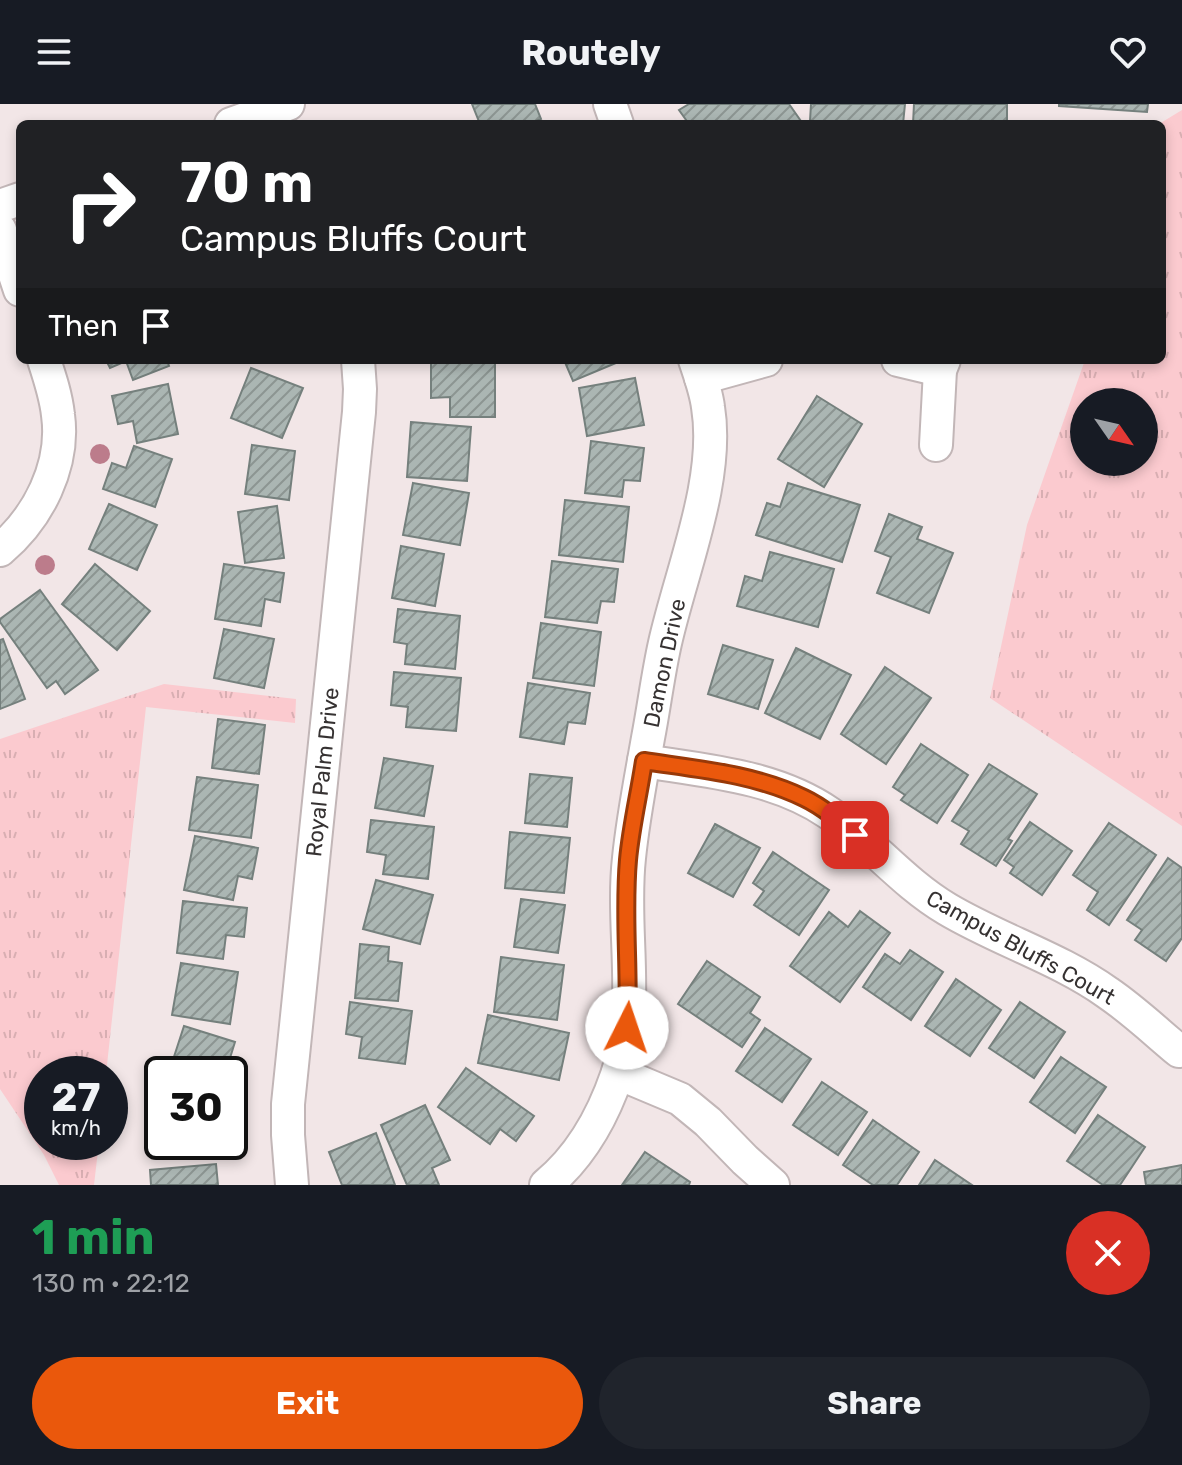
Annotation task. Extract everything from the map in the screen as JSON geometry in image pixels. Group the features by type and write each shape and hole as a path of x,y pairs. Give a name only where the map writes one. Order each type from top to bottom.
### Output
{"street":[{"path":"247,120 280,112"},
{"path":"0,230 16,278"},
{"path":"0,550 23,527 39,504 51,477 58,449 59,418 45,364"},
{"name":"Royal Palm Drive","path":"292,1185 288,1104 359,412 358,364"},
{"path":"698,369 736,364"},
{"path":"936,445 942,365"},
{"name":"Damon Drive","path":"546,1185 563,1171 600,1116 618,1073 627,1028 628,860 665,644 705,493 709,462 709,408 698,369"},
{"name":"Campus Bluffs Court","path":"644,761 735,775 804,798 830,814 916,889 979,927 1109,993 1179,1051"},
{"path":"618,1073 680,1099 773,1185"}],"green space":[{"path":"1182,110 1182,826 990,698 1027,525 1070,403 1070,476 1158,476 1158,388 1075,388 1084,364 1166,364 1166,120"},
{"path":"164,684 296,699 295,723 146,707 108,1056 24,1056 24,1125 0,1089 0,739"},
{"path":"46,1160 97,1160 94,1185 59,1185"}],"building":[{"path":"472,104 535,104 541,119 538,120 478,120"},
{"path":"689,104 789,104 800,120 686,120 679,110"},
{"path":"811,104 905,104 903,120 810,120"},
{"path":"914,104 1007,104 1007,120 913,120"},
{"path":"1059,104 1148,104 1147,112"},
{"path":"127,364 168,364 169,366 133,380"},
{"path":"431,364 495,364 495,417 450,417 450,397 431,398"},
{"path":"566,364 613,364 573,381"},
{"path":"251,368 303,388 282,438 231,418"},
{"path":"635,378 644,425 587,436 579,388"},
{"path":"168,384 178,434 137,443 133,421 118,424 112,396"},
{"path":"817,396 862,424 824,487 778,459"},
{"path":"411,422 471,427 467,481 407,477"},
{"path":"591,441 644,448 640,481 624,480 622,497 585,493"},
{"path":"252,445 295,451 289,500 245,494"},
{"path":"134,446 172,459 155,507 103,489 112,463 126,468"},
{"path":"413,483 469,493 460,545 403,535"},
{"path":"788,483 860,505 842,562 756,535 767,503 780,507"},
{"path":"565,500 629,507 623,562 559,555"},
{"path":"109,504 157,525 137,570 89,549"},
{"path":"277,506 284,558 245,563 238,512"},
{"path":"889,514 922,527 917,539 953,553 929,613 877,593 891,557 875,551"},
{"path":"401,546 444,554 435,606 392,598"},
{"path":"770,552 834,569 818,627 737,606 745,576 762,581"},
{"path":"552,561 618,569 614,602 601,601 597,623 545,617"},
{"path":"95,564 150,611 117,650 62,604"},
{"path":"224,564 284,573 280,602 265,599 261,626 215,619"},
{"path":"40,590 98,670 65,694 56,681 47,688 0,622"},
{"path":"398,609 460,616 455,669 405,664 407,644 394,642"},
{"path":"541,623 601,632 594,686 533,678"},
{"path":"224,629 274,639 264,688 214,678"},
{"path":"3,639 25,699 0,709 0,640"},
{"path":"723,645 773,660 758,709 708,694"},
{"path":"796,648 851,675 820,739 765,713"},
{"path":"885,667 931,698 886,764 841,734"},
{"path":"394,672 461,678 456,731 406,727 408,707 391,705"},
{"path":"528,683 590,693 585,724 568,722 564,744 520,737"},
{"path":"218,719 265,725 259,774 212,768"},
{"path":"921,744 968,775 937,823 901,800 905,795 893,787"},
{"path":"384,758 433,766 424,816 375,808"},
{"path":"989,764 1037,794 1008,839 1012,841 996,866 961,844 969,831 952,821"},
{"path":"530,774 572,778 567,827 525,823"},
{"path":"197,777 258,785 251,838 189,830"},
{"path":"371,820 434,827 428,879 383,874 386,855 367,852"},
{"path":"1030,822 1072,851 1042,895 1010,873 1014,867 1004,860"},
{"path":"1109,823 1156,855 1109,925 1087,910 1098,892 1073,875"},
{"path":"715,824 760,848 733,897 688,873"},
{"path":"510,832 570,838 564,893 505,888"},
{"path":"195,836 258,848 252,879 238,876 233,900 184,890"},
{"path":"773,852 829,890 799,935 754,905 764,891 753,883"},
{"path":"1168,858 1182,868 1182,938 1166,961 1135,940 1142,930 1127,920"},
{"path":"376,880 433,895 420,944 363,929"},
{"path":"521,899 565,905 558,953 514,947"},
{"path":"183,901 247,908 244,937 226,935 223,959 177,953"},
{"path":"860,911 890,933 840,1002 790,966 829,912 848,927"},
{"path":"360,944 389,947 388,961 402,963 398,1001 355,998"},
{"path":"910,950 943,972 911,1020 863,987 885,954 900,964"},
{"path":"501,957 564,965 557,1020 494,1012"},
{"path":"707,961 760,997 750,1013 760,1020 742,1047 678,1004"},
{"path":"181,963 238,972 230,1024 172,1015"},
{"path":"956,979 1001,1010 970,1056 925,1026"},
{"path":"350,1002 412,1011 405,1064 359,1058 362,1037 346,1034"},
{"path":"1020,1002 1065,1032 1034,1078 989,1048"},
{"path":"488,1015 569,1033 559,1080 478,1063"},
{"path":"184,1026 235,1042 231,1056 174,1056"},
{"path":"765,1028 811,1059 782,1102 736,1071"},
{"path":"1061,1057 1106,1087 1075,1133 1030,1102"},
{"path":"466,1068 534,1116 516,1141 500,1129 490,1144 438,1107"},
{"path":"822,1082 867,1112 838,1155 793,1125"},
{"path":"425,1105 450,1160 432,1168 439,1185 407,1185 381,1125"},
{"path":"1098,1115 1145,1147 1120,1185 1103,1185 1067,1161"},
{"path":"873,1120 919,1152 897,1185 873,1185 843,1165"},
{"path":"376,1133 395,1185 342,1185 329,1152"},
{"path":"645,1152 690,1182 689,1185 622,1185"},
{"path":"935,1160 972,1185 919,1185"},
{"path":"216,1164 218,1185 151,1185 150,1170"},
{"path":"1182,1165 1182,1185 1146,1185 1144,1172"}],"route":[{"path":"627,1028 628,860 644,761 735,775 772,786 804,798 855,835"}]}
